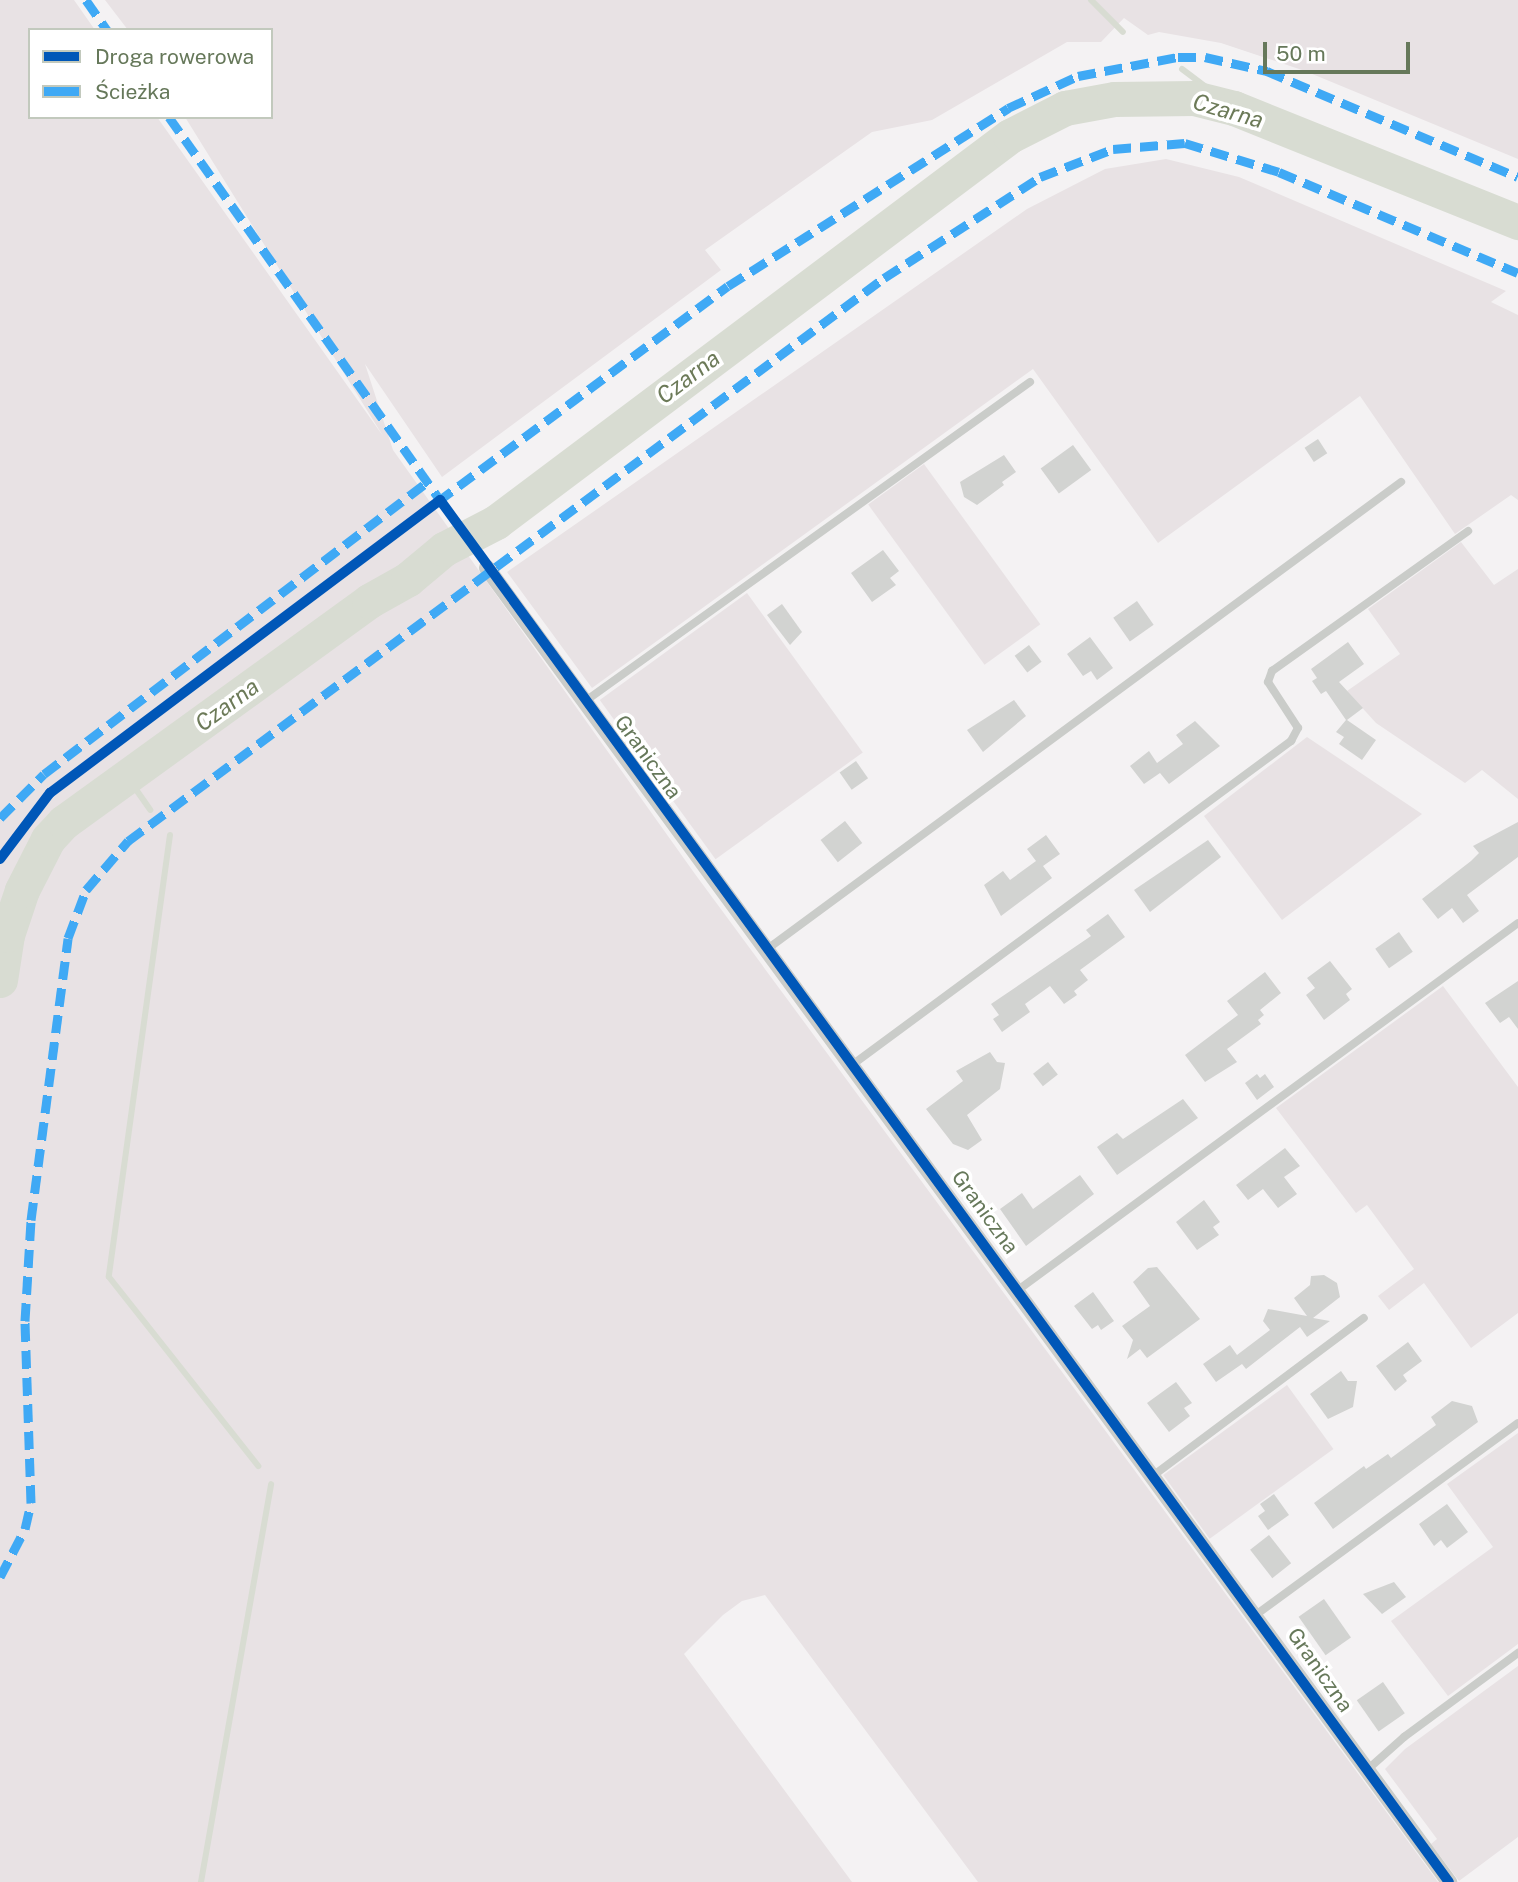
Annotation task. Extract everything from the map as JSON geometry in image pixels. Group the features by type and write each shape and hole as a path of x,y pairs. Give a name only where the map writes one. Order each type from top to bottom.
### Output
{"street":[{"name":"Graniczna","path":"487,568 1257,1614 1449,1882"}],"lane":[{"path":"584,702 1030,382"},
{"path":"766,950 1401,482"},
{"path":"852,1065 1291,741 1298,729 1268,682 1272,671 1468,531"},
{"path":"1018,1290 1518,923"},
{"path":"1154,1475 1364,1318"},
{"path":"1257,1614 1518,1423"},
{"path":"1367,1770 1518,1653"}],"shaded area":[{"path":"0,0 74,0 94,28 28,28 28,119 158,119 383,436 186,119 273,119 273,28 126,28 105,0 1518,0 1518,159 1305,71 1221,43 1159,32 1148,35 1124,18 1101,42 1067,42 932,120 872,132 705,250 721,270 442,477 365,364 393,450 695,874 1438,1882 978,1882 765,1595 742,1601 723,1615 684,1654 852,1882 0,1882"},
{"path":"1166,159 1239,177 1506,291 1491,302 1518,315 1518,500 1511,495 1455,534 1360,396 1158,543 1033,369 592,688 507,572 1027,209 1105,169"},
{"path":"924,464 1040,624 985,665 868,505"},
{"path":"1461,542 1494,585 1518,569 1518,799 1482,770 1465,783 1376,723 1347,691 1400,654 1368,609"},
{"path":"747,593 863,752 716,859 600,700"},
{"path":"1307,737 1422,814 1282,920 1204,816"},
{"path":"1443,986 1518,1087 1518,1313 1471,1348 1424,1283 1389,1310 1378,1296 1414,1269 1367,1205 1356,1213 1276,1108"},
{"path":"1287,1385 1333,1449 1210,1539 1163,1475"},
{"path":"1518,1433 1518,1644 1448,1696 1391,1621 1493,1547 1447,1484"},
{"path":"1518,1666 1518,1837 1459,1881 1431,1844 1437,1839 1385,1769 1405,1749"}],"building":[{"path":"1318,439 1327,453 1314,462 1305,448"},
{"path":"1073,445 1091,470 1059,494 1041,469"},
{"path":"1004,455 1016,472 1002,482 1004,485 977,505 964,497 960,482"},
{"path":"883,550 899,571 890,578 896,585 872,602 851,573"},
{"path":"1137,601 1154,625 1130,641 1113,618"},
{"path":"782,604 802,632 790,645 767,615"},
{"path":"1090,637 1113,668 1097,680 1091,671 1083,676 1067,654"},
{"path":"1348,642 1364,664 1339,682 1363,708 1347,720 1376,740 1362,760 1339,744 1344,737 1336,732 1346,720 1326,691 1321,694 1312,681 1317,678 1311,669"},
{"path":"1029,645 1042,662 1027,673 1015,656"},
{"path":"1014,700 1026,716 983,752 967,730"},
{"path":"1195,721 1220,746 1169,784 1160,773 1144,784 1130,766 1149,751 1157,763 1183,744 1176,735"},
{"path":"856,761 868,778 852,790 840,772"},
{"path":"845,821 862,843 838,862 821,840"},
{"path":"1518,822 1518,857 1467,895 1479,911 1463,923 1452,908 1438,919 1422,899 1479,853 1473,846"},
{"path":"1046,835 1060,854 1043,866 1052,878 1001,916 984,885 1003,871 1010,880 1036,861 1027,849"},
{"path":"1208,840 1221,857 1150,912 1134,890"},
{"path":"1108,914 1125,937 1080,970 1088,980 1074,991 1077,995 1064,1004 1050,986 1025,1004 1030,1012 1002,1032 993,1019 999,1015 991,1004 1091,936 1086,930"},
{"path":"1399,932 1413,952 1389,968 1375,949"},
{"path":"1330,961 1352,989 1346,994 1350,1000 1324,1020 1306,995 1315,988 1307,978"},
{"path":"1265,972 1281,993 1260,1010 1264,1015 1258,1020 1261,1024 1227,1049 1237,1062 1205,1082 1185,1055 1238,1015 1227,1001"},
{"path":"1518,981 1518,1029 1509,1017 1500,1023 1485,1003"},
{"path":"990,1052 997,1062 1005,1063 1000,1089 967,1115 982,1140 968,1150 953,1144 926,1109 963,1081 956,1071"},
{"path":"1048,1062 1058,1075 1043,1086 1033,1074"},
{"path":"1257,1074 1260,1078 1265,1074 1274,1087 1257,1100 1245,1083"},
{"path":"1183,1099 1198,1118 1117,1175 1097,1147 1117,1133 1123,1139"},
{"path":"1285,1148 1300,1166 1284,1177 1297,1194 1278,1208 1263,1189 1248,1200 1236,1185"},
{"path":"1080,1175 1094,1194 1026,1246 1000,1209 1022,1193 1033,1209"},
{"path":"1204,1200 1220,1222 1213,1227 1219,1235 1197,1250 1176,1222"},
{"path":"1157,1267 1200,1319 1147,1358 1140,1349 1127,1359 1133,1340 1122,1326 1150,1306 1133,1282 1148,1268"},
{"path":"1324,1275 1337,1283 1340,1297 1313,1318 1330,1321 1307,1337 1300,1327 1246,1369 1242,1364 1216,1382 1203,1364 1230,1345 1237,1355 1270,1330 1263,1321 1268,1309 1307,1316 1294,1298 1310,1285 1311,1276"},
{"path":"1093,1292 1114,1321 1101,1330 1098,1325 1092,1329 1074,1306"},
{"path":"1408,1342 1422,1361 1403,1375 1407,1381 1395,1391 1376,1366"},
{"path":"1341,1371 1348,1381 1357,1381 1353,1407 1328,1419 1310,1394"},
{"path":"1176,1382 1192,1403 1184,1408 1190,1416 1169,1432 1147,1403"},
{"path":"1452,1401 1472,1406 1478,1422 1333,1529 1314,1503 1364,1466 1366,1469 1388,1454 1391,1458 1436,1425 1431,1417"},
{"path":"1274,1494 1289,1515 1268,1530 1258,1516 1265,1511 1260,1504"},
{"path":"1447,1504 1468,1532 1447,1548 1441,1540 1434,1546 1419,1524"},
{"path":"1269,1535 1291,1563 1272,1578 1250,1550"},
{"path":"1394,1582 1406,1597 1382,1614 1363,1594"},
{"path":"1324,1599 1351,1638 1326,1655 1299,1617"},
{"path":"1383,1682 1405,1713 1379,1731 1357,1700"}],"waterway":[{"path":"1091,0 1123,32"},
{"path":"1182,69 1234,108"},
{"name":"Czarna","path":"0,980 7,935 22,890 48,839 64,822 369,601 408,579 444,549 496,522 1010,136 1065,108 1114,99 1194,98 1234,108 1518,222"},
{"path":"128,778 150,810"},
{"path":"170,835 109,1277 258,1466"},
{"path":"201,1882 271,1484"}],"marked path":[{"path":"86,0 106,28"},
{"path":"437,502 728,286 1008,108 1078,76 1178,57 1205,57 1267,71 1518,177"},
{"path":"170,119 442,503"},
{"path":"0,1577 25,1529 31,1503 25,1321 31,1220 68,938 86,890 128,841 884,278 1040,177 1113,149 1185,143 1279,172 1518,273"},
{"path":"0,818 44,774 427,482"}],"cycle path":[{"path":"0,859 50,793 440,500 1449,1882"}]}
